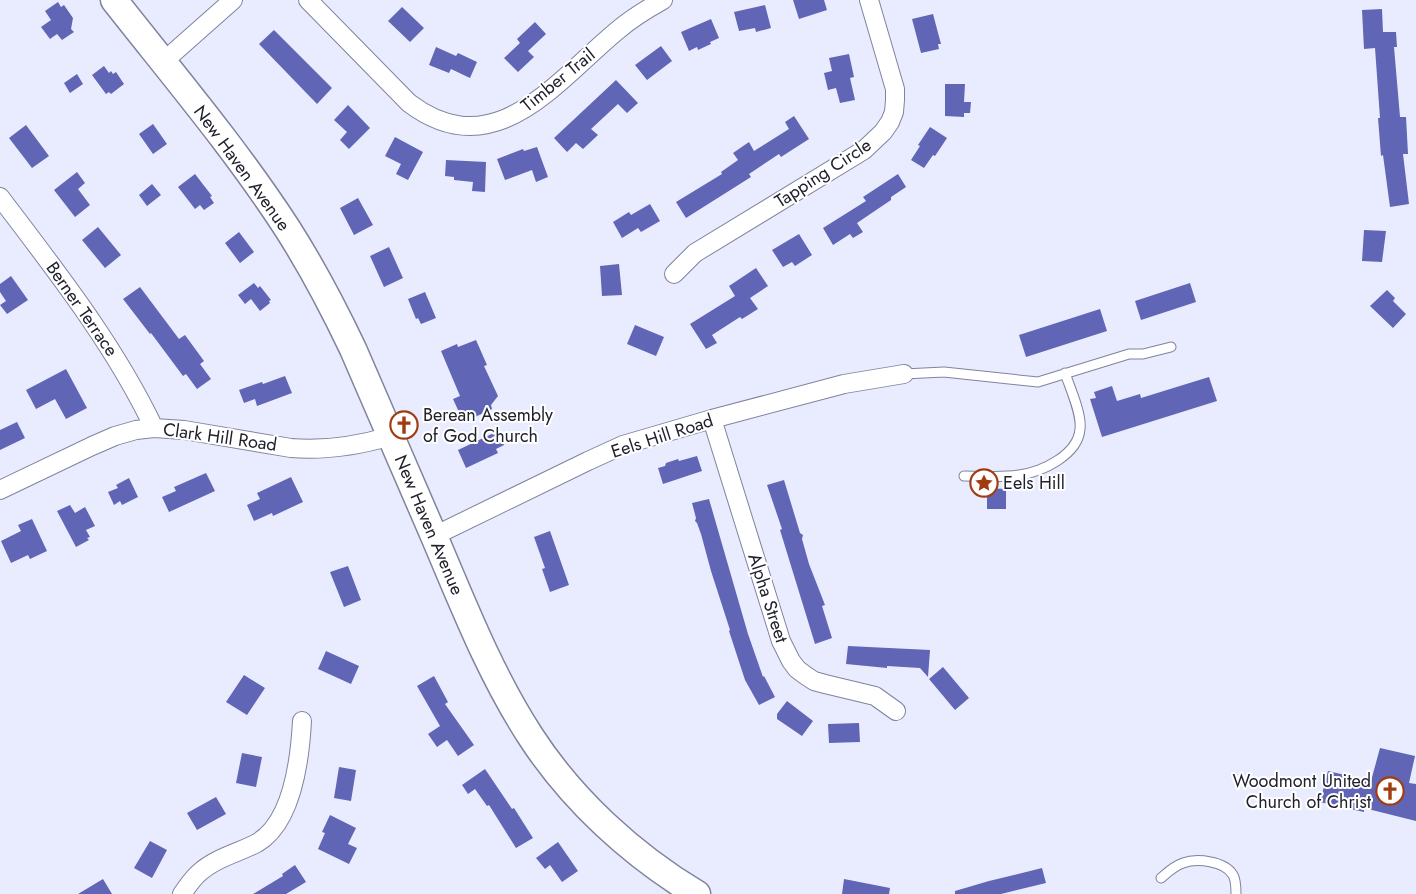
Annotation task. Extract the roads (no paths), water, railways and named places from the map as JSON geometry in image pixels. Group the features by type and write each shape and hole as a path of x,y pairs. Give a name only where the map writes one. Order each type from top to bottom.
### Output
{"main road":[{"name":"New Haven Avenue","path":"114,0 256,183 287,228 311,268 353,349 463,607 523,723 546,757 592,812 656,867 697,894"}],"street":[{"path":"163,62 233,0"},
{"name":"Timber Trail","path":"308,0 409,103 439,121 476,126 502,120 534,103 553,89 619,29 662,0"},
{"name":"Tapping Circle","path":"674,274 695,253 864,150 883,132 894,112 895,89 869,0"},
{"name":"Berner Terrace","path":"0,197 73,294 108,345 130,380 154,428"},
{"name":"Eels Hill Road","path":"434,536 624,445 712,419 844,384 904,374"},
{"name":"Alpha Street","path":"712,419 781,641 791,661 797,669 814,681 876,696 896,710"},
{"name":"Clark Hill Road","path":"0,490 92,446 115,436 136,430 154,428 184,430 308,450 365,444 391,436"},
{"path":"182,894 200,872 216,862 256,843 268,835 277,824 292,788 301,743 302,721"}],"lane":[{"path":"904,374 944,372 1038,382 1129,354 1143,354 1171,347"},
{"path":"964,476 1020,475 1051,465 1066,455 1077,442 1081,428 1077,408 1064,374"},
{"path":"1161,878 1171,869 1192,860 1219,864 1228,869 1233,875 1236,894"}],"place":[{"name":"Berean Assembly of God Church","path":"404,425"},
{"name":"Eels Hill","path":"984,483"},
{"name":"Woodmont United Church of Christ","path":"1390,791"}]}
